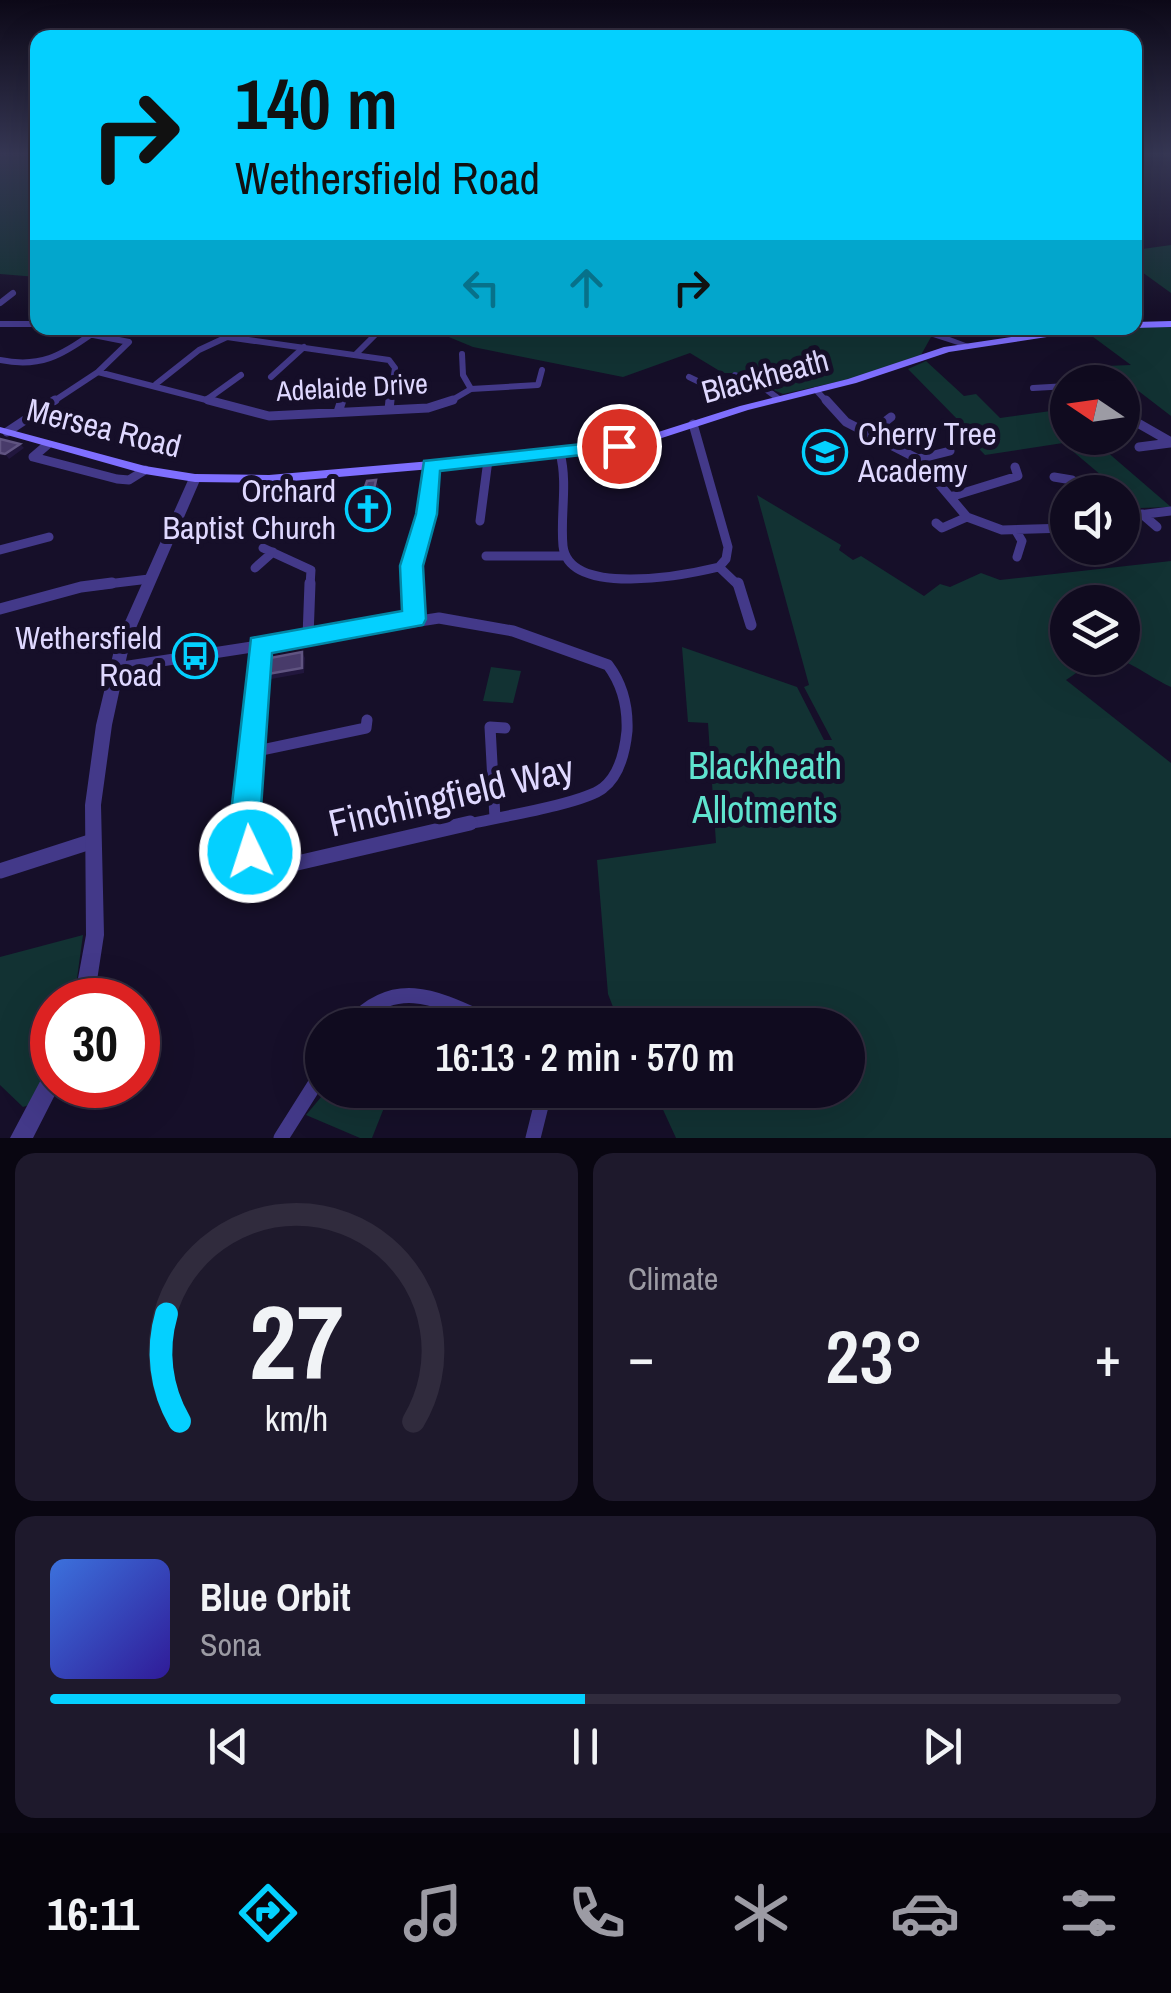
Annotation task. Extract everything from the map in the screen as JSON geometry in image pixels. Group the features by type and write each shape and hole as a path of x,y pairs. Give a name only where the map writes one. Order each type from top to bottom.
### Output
{"main road":[{"path":"1142,325 1171,324"},
{"name":"Blackheath","path":"195,478 270,479 631,444 930,354 1037,335"},
{"name":"Mersea Road","path":"4,431 145,470 195,478"}],"street":[{"path":"0,303 5,292"},
{"path":"0,324 30,323"},
{"path":"0,360 24,366 47,364 90,335"},
{"path":"4,431 98,372 130,342 112,335"},
{"path":"156,384 222,335"},
{"path":"242,335 384,359 395,365 389,410"},
{"path":"356,354 375,335"},
{"path":"930,354 935,335"},
{"path":"945,335 967,345"},
{"path":"272,377 277,367 304,347"},
{"path":"471,389 464,376 462,355 476,354"},
{"name":"Adelaide Drive","path":"98,372 269,416 389,410 450,402 471,389 538,385 540,373"},
{"path":"209,398 237,376"},
{"path":"734,376 769,390 778,399"},
{"path":"338,412 354,380"},
{"path":"691,383 722,389 745,380"},
{"path":"1034,388 1050,387"},
{"path":"816,390 846,422 918,459 967,517 1016,531 1050,529"},
{"path":"868,435 893,419"},
{"path":"1140,421 1171,443"},
{"path":"486,556 564,556 587,576 599,578 690,576 719,567 726,559 728,547 693,424"},
{"path":"1140,447 1171,443"},
{"path":"560,453 565,472 564,556"},
{"path":"918,459 945,453"},
{"path":"480,521 488,460"},
{"path":"116,668 414,619 411,566 427,514 431,466"},
{"path":"950,496 982,490 1016,472 1032,483"},
{"path":"88,978 95,935 93,842 98,766 116,668 149,579 195,478"},
{"path":"1142,514 1171,511"},
{"path":"1142,514 1156,527"},
{"path":"936,523 942,528 967,517"},
{"path":"1016,531 1022,541 1017,557"},
{"path":"0,550 42,537"},
{"path":"256,568 268,550 311,570 308,637"},
{"path":"719,567 738,582 751,624"},
{"path":"0,608 82,587 149,579"},
{"name":"Finchingfield Way","path":"260,645 243,839 261,861 280,868 602,790 621,762 624,745 624,702 618,674 608,665 481,622 456,617 414,619"},
{"path":"252,752 366,728 367,720"},
{"path":"491,727 495,818"},
{"path":"0,870 93,842"},
{"path":"366,1008 374,999 390,992 403,992 452,1008"},
{"path":"281,1138 305,1101"},
{"path":"20,1138 36,1108"},
{"path":"534,1138 541,1108"}],"green space":[{"path":"0,208 30,208 30,276 0,274"},
{"path":"1171,245 1171,293 1142,272 1142,249"},
{"path":"1171,321 1171,416 1140,392 1140,365 1131,365 1090,335 1142,335 1142,327"},
{"path":"444,335 932,335 921,355 850,379 783,394 734,373 723,373 690,353 623,377 473,347"},
{"path":"926,361 964,396 976,394 1000,418 1050,411 1050,445 985,455 956,425 961,423 908,369"},
{"path":"1077,455 1111,455 1134,475 1101,475"},
{"path":"1140,480 1171,507 1140,508"},
{"name":"Blackheath Allotments","path":"757,495 841,545 839,550 853,560 861,556 924,596 940,584 950,587 981,573 1000,580 1171,561 1171,687 1140,670 1140,585 1050,585 1050,675 1073,675 1066,680 1171,763 1171,1138 676,1138 662,1108 865,1108 865,1008 613,1008 608,994 597,860 716,843 708,723 688,722 682,647 797,687 824,740 832,740 804,687 809,685"},
{"path":"491,667 521,671 513,703 483,701"},
{"path":"83,935 77,978 30,978 30,1103 23,1107 0,1085 0,957"},
{"path":"312,1108 384,1108 372,1138 360,1138 306,1115"}],"building":[{"path":"0,439 20,444 0,453"},
{"path":"376,480 369,512 356,513 367,481"},
{"path":"302,652 302,668 268,674 270,658"}],"place":[{"name":"Cherry Tree Academy","path":"825,452"},
{"name":"Orchard Baptist Church","path":"368,509"},
{"name":"Wethersfield Road","path":"195,656"}],"route":[{"path":"250,852 243,839 260,645 414,619 411,566 427,514 431,466 619,446"}]}
